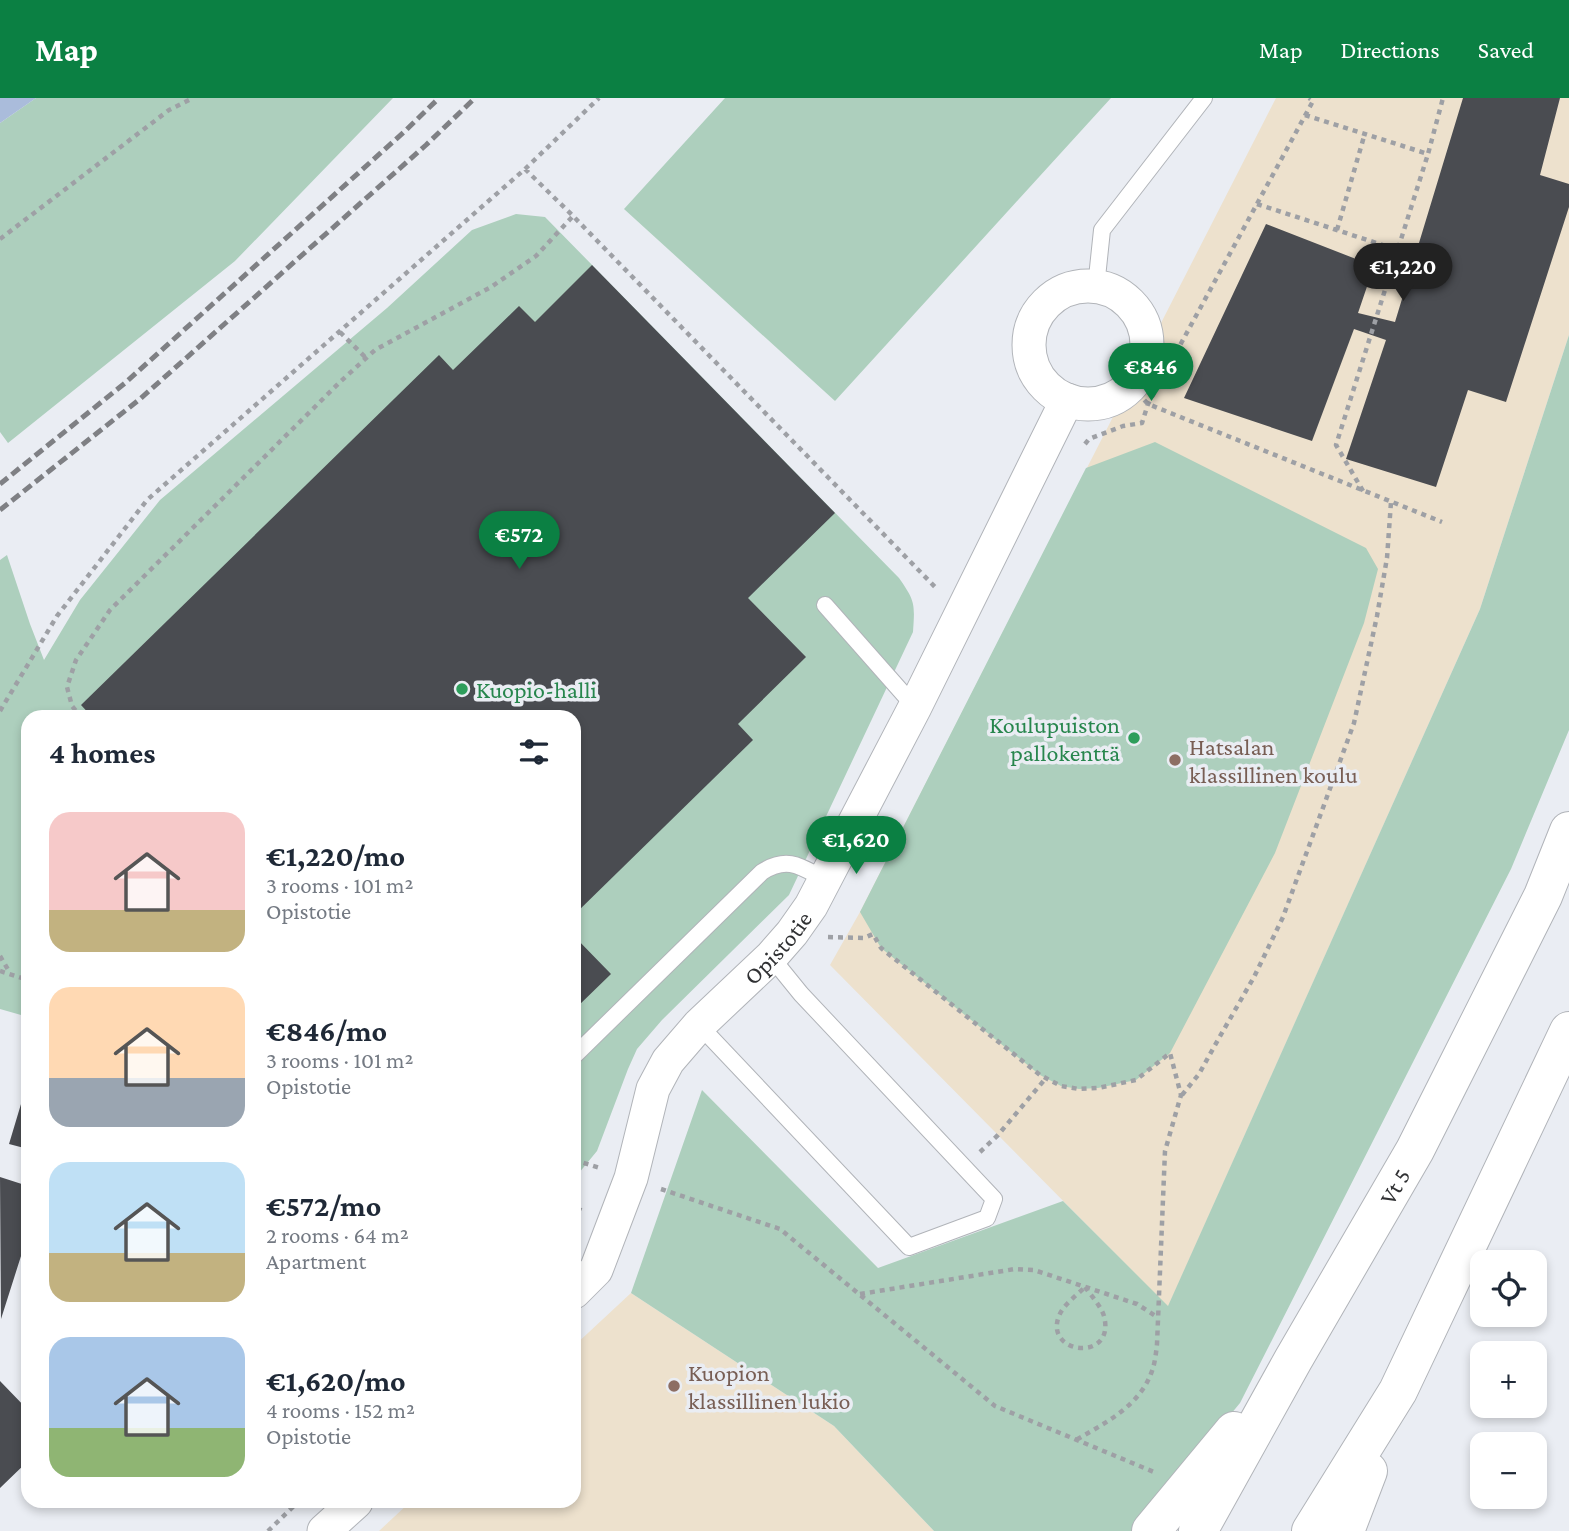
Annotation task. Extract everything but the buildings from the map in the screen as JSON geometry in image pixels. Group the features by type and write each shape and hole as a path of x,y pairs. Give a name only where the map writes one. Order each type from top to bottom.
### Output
{"highway":[{"name":"Vt 5","path":"1198,1531 1415,1150 1543,896 1569,831"},
{"path":"1345,1531 1398,1391 1569,1031"},
{"path":"1151,1531 1293,1360"},
{"path":"1311,1531 1398,1391"}],"street":[{"path":"1077,287 1096,287 1114,292 1128,302 1140,317 1146,334 1140,395 1118,396 1084,404 1067,400 1050,391 1037,376 1030,358 1029,340 1034,321 1044,305 1059,293 1077,287"},
{"name":"Opistotie","path":"581,1285 596,1270 631,1178 653,1089 668,1061 699,1025 771,957 811,906 915,707 1067,400"},
{"path":"324,1531 349,1508"}],"lane":[{"path":"1096,287 1102,230 1204,98"},
{"path":"825,605 915,707"},
{"path":"581,1049 762,872 774,864 789,863 824,879"},
{"path":"699,1025 909,1247 987,1217 995,1199 801,994 771,957"}],"path":[{"path":"0,239 169,110 193,98"},
{"path":"0,711 57,616 147,500 525,169 599,98"},
{"path":"1310,98 1313,100 1257,204 1140,395 1442,522"},
{"path":"1363,491 1336,445 1443,98"},
{"path":"1305,115 1428,153"},
{"path":"1337,230 1366,133"},
{"path":"525,169 945,597"},
{"path":"1257,204 1398,250"},
{"path":"75,710 67,687 76,660 110,610 375,350 491,287 536,256 573,216"},
{"path":"340,332 366,358"},
{"path":"1076,1440 1126,1408 1147,1384 1153,1370 1157,1345 1165,1151 1181,1095 1199,1074 1213,1050 1254,977 1283,917 1354,723 1387,558 1391,502"},
{"path":"820,936 864,938 873,934 881,948 1040,1075 1061,1086 1098,1088 1136,1080 1170,1053 1181,1095"},
{"path":"0,956 11,975"},
{"path":"0,971 21,978"},
{"path":"964,1167 999,1135 1046,1078"},
{"path":"581,1162 780,1229 995,1406 1158,1474"},
{"path":"859,1294 1015,1269 1034,1270 1137,1304 1157,1317"},
{"path":"1086,1287 1104,1315 1105,1330 1097,1343 1090,1347 1075,1348 1062,1339 1057,1324 1063,1308 1086,1287"},
{"path":"268,1531 292,1508"}],"shaded area":[{"name":"Hatsalan klassillinen koulu","path":"1276,98 1569,98 1569,335 1480,609 1168,1307 830,965 860,912"},
{"name":"Kuopion klassillinen lukio","path":"631,1293 834,1426 934,1531 379,1531 404,1508 581,1508 581,1339"}],"green space":[{"path":"36,98 393,98 235,261 8,443 0,432 0,123"},
{"path":"725,98 1111,98 835,401 624,209"},
{"name":"Kuopio-halli","path":"516,214 545,217 899,578 914,608 913,632 789,895 662,1020 637,1049 597,1151 581,1170 581,710 21,710 21,1015 0,1009 0,560 7,555 44,660 80,600 160,500 387,308 472,230"},
{"path":"1569,335 1569,730 1511,869 1240,1403 1134,1531 934,1531 834,1426 631,1293 702,1090 878,1268 1063,1201 1168,1306 1480,609"},
{"name":"Koulupuiston pallokenttä","path":"1155,442 1366,548 1378,569 1364,623 1275,853 1170,1053 1136,1080 1079,1089 1061,1086 1040,1075 881,948 860,912 1086,468"}],"water":[{"path":"0,98 36,98 0,123"}],"railway":[{"path":"0,484 125,383 439,98"},
{"path":"0,510 140,399 426,145 475,98"}],"place":[{"name":"Kuopio-halli","path":"462,689"},
{"name":"Koulupuiston pallokenttä","path":"1134,738"},
{"name":"Hatsalan klassillinen koulu","path":"1175,760"},
{"name":"Kuopion klassillinen lukio","path":"674,1386"}]}
